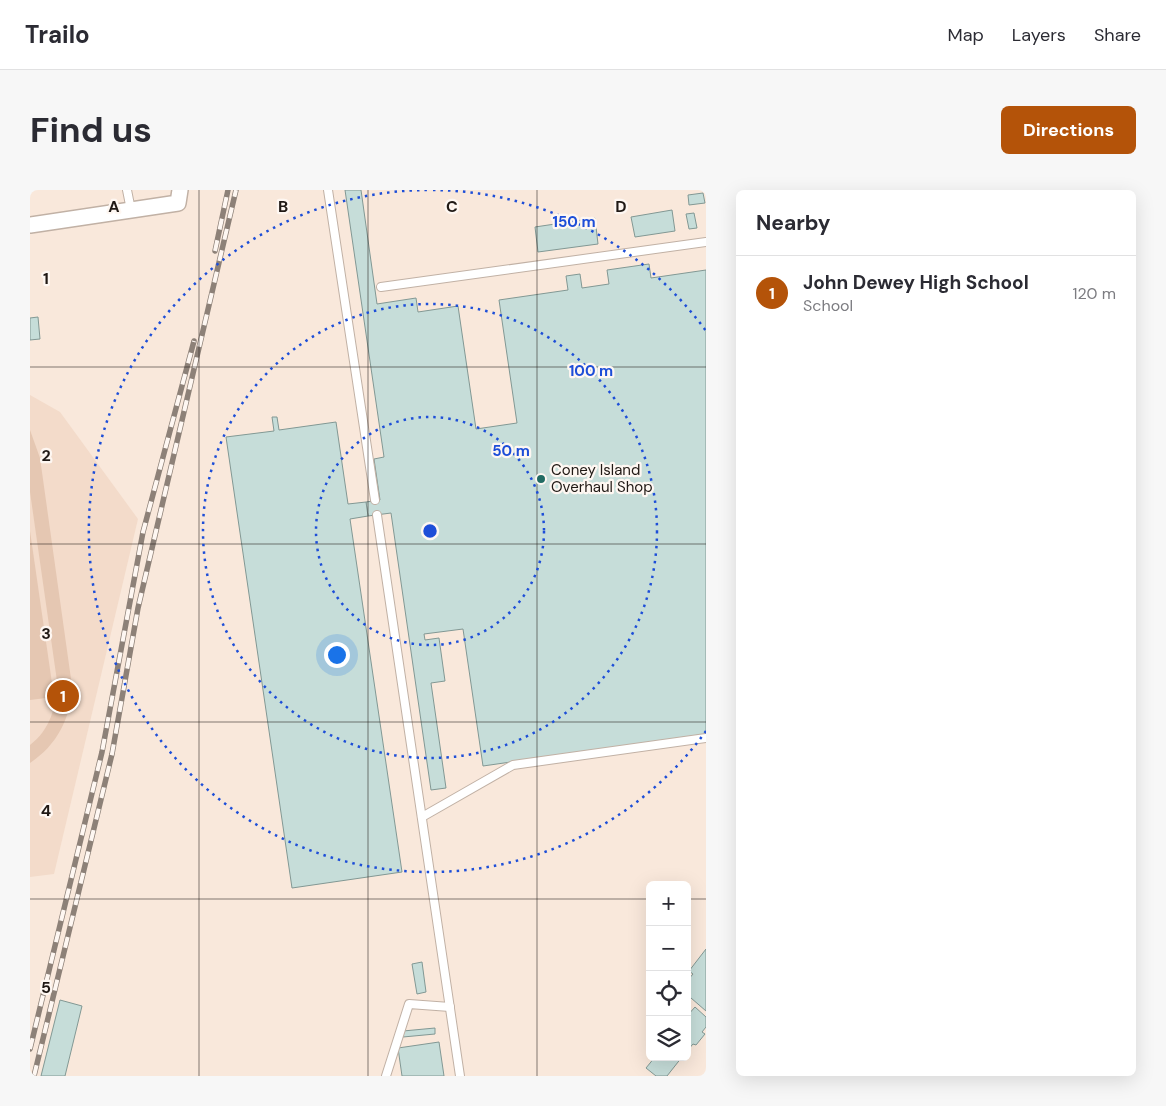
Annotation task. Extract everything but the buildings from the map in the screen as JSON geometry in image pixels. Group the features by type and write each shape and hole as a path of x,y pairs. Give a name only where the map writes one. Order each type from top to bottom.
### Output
{"street":[{"path":"30,226 131,210 179,197"}],"lane":[{"path":"127,190 131,210"},
{"path":"328,190 374,500"},
{"path":"381,287 706,242"},
{"path":"377,515 460,1076"},
{"path":"422,817 513,765 706,738"},
{"path":"386,1076 409,1004 450,1007"}],"shaded area":[{"path":"30,395 60,412 138,519 54,874 30,877"},
{"path":"30,430 40,458 72,686 69,709 61,730 48,748 30,763 30,745 43,732 51,717 56,699 57,681 30,492"},
{"path":"30,531 54,697 30,700"}],"railway":[{"path":"215,251 228,190"},
{"path":"34,1076 112,754 138,608 236,190"},
{"path":"30,1049 102,752 143,532 194,341"}],"place":[{"name":"Coney Island Overhaul Shop","path":"541,479"},
{"name":"John Dewey High School","path":"63,696"}]}
